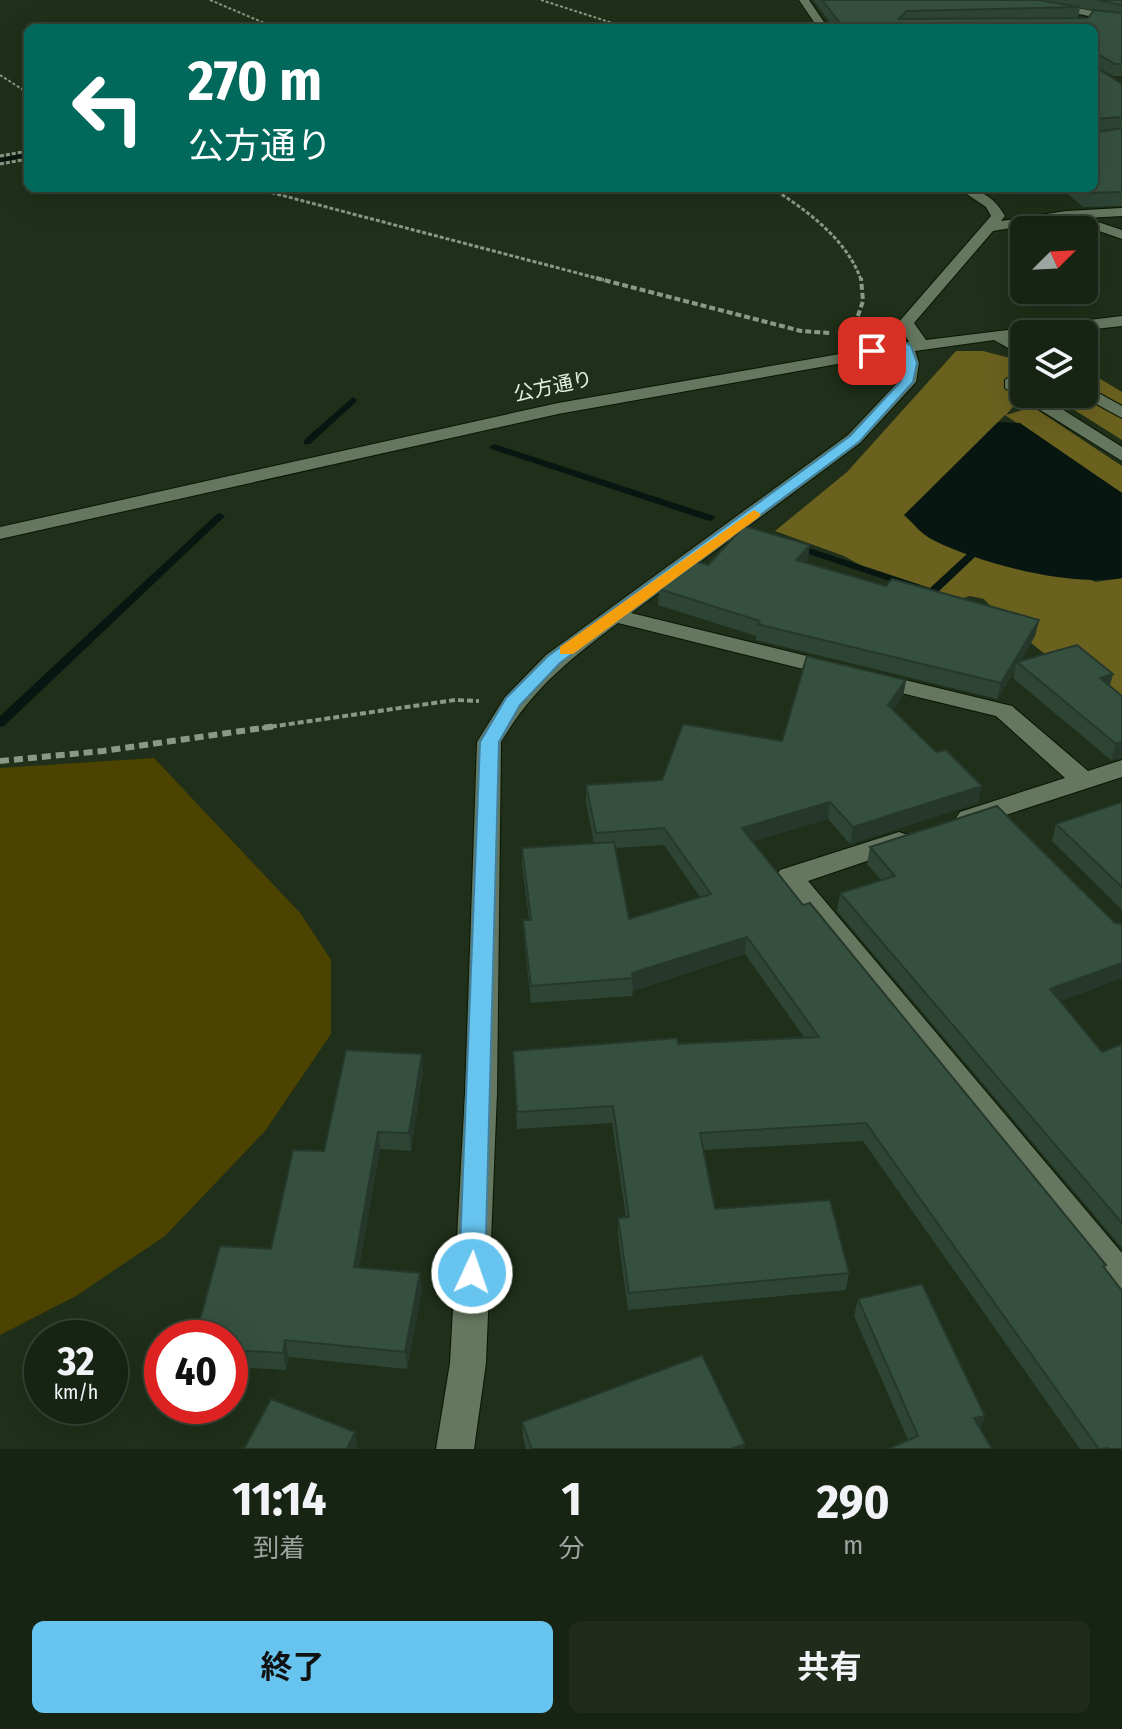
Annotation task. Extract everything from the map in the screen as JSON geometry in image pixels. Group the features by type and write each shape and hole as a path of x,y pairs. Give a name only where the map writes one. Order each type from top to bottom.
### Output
{"street":[{"path":"804,0 820,24"},
{"path":"1035,4 1122,21"},
{"path":"1076,23 1122,21"},
{"path":"455,1449 468,1363 481,1093 489,742 513,702 554,660 854,439 907,382 913,345 906,323 998,216 991,204 972,192"},
{"path":"990,227 1066,215 1122,212"},
{"path":"1066,215 1122,235"},
{"name":"公方通り","path":"0,533 559,407 872,351 1122,321"},
{"path":"852,334 872,351"},
{"path":"995,334 1010,343"},
{"path":"1098,398 1122,413"},
{"path":"1048,408 1122,455"},
{"path":"615,616 1004,711 1084,781"},
{"path":"1122,768 790,877 1122,1279"},
{"path":"999,809 1021,831"}],"path":[{"path":"210,0 267,24"},
{"path":"541,0 616,24"},
{"path":"0,75 24,90"},
{"path":"0,156 24,152"},
{"path":"0,164 24,160"},
{"path":"269,192 801,331 852,334 864,290 852,259 824,228 777,192"},
{"path":"0,761 103,751 455,700 513,702"}],"shaded area":[{"path":"956,351 983,351 1010,358 1012,408 1006,415 1035,408 1122,466 1122,493 1005,415 905,516 1096,582 1122,578 1122,716 1005,622 984,599 970,596 935,606 844,556 775,531 847,472"},
{"path":"1098,377 1122,392 1122,440 1071,408 1098,408"},
{"path":"998,422 1020,423 1122,493 1122,578 1077,579 1000,565 933,540 904,515"},
{"path":"154,758 301,914 331,960 331,1034 265,1131 165,1236 76,1296 0,1335 0,768"}],"building":[{"path":"822,0 1038,0 1080,7 906,11 899,19 1088,18 1094,10 1122,13 1122,64 1115,64 1098,54 1098,24 841,24"},
{"path":"1097,0 1122,0 1122,5"},
{"path":"1098,69 1122,84 1122,117 1098,119"},
{"path":"1122,128 1122,192 1086,193 1098,192 1098,132"},
{"path":"744,526 810,545 796,560 886,586 892,579 1039,620 1001,683 761,625 758,624 760,621 659,589 689,559 708,565"},
{"path":"1077,645 1113,674 1100,678 1122,696 1122,742 1116,744 1017,662"},
{"path":"807,656 906,680 888,705 936,752 946,750 982,786 853,827 830,802 742,828 803,905 810,903 1106,1265 1103,1266 1122,1291 1122,1449 1099,1449 866,1123 700,1133 715,1209 830,1200 849,1273 629,1293 618,1218 629,1217 613,1106 517,1112 513,1051 677,1038 678,1044 819,1037 747,937 632,973 633,978 531,986 523,920 531,920 522,848 614,842 629,919 711,894 664,828 596,833 586,785 662,780 683,724 782,741"},
{"path":"1122,802 1122,887 1056,824"},
{"path":"997,806 1115,923 1122,924 1122,963 1050,989 1102,1052 1122,1044 1122,1223 840,893 895,876 870,847"},
{"path":"346,1050 422,1054 409,1133 378,1132 354,1267 420,1273 405,1352 285,1340 283,1353 248,1351 248,1320 200,1320 220,1246 271,1249 293,1150 324,1151"},
{"path":"922,1284 985,1416 974,1418 992,1449 888,1449 918,1436 858,1299"},
{"path":"702,1355 745,1444 731,1449 532,1449 522,1422"},
{"path":"271,1399 355,1432 347,1449 244,1449"}],"waterway":[{"path":"0,160 24,156"},
{"path":"307,442 353,400"},
{"path":"494,447 710,518"},
{"path":"0,723 220,516"},
{"path":"794,546 932,592 972,555"}],"slow traffic":[{"path":"566,651 754,514"}],"route":[{"path":"472,1273 481,1093 489,742 513,702 554,660 854,439 907,382 911,363 905,346 872,351"}]}
